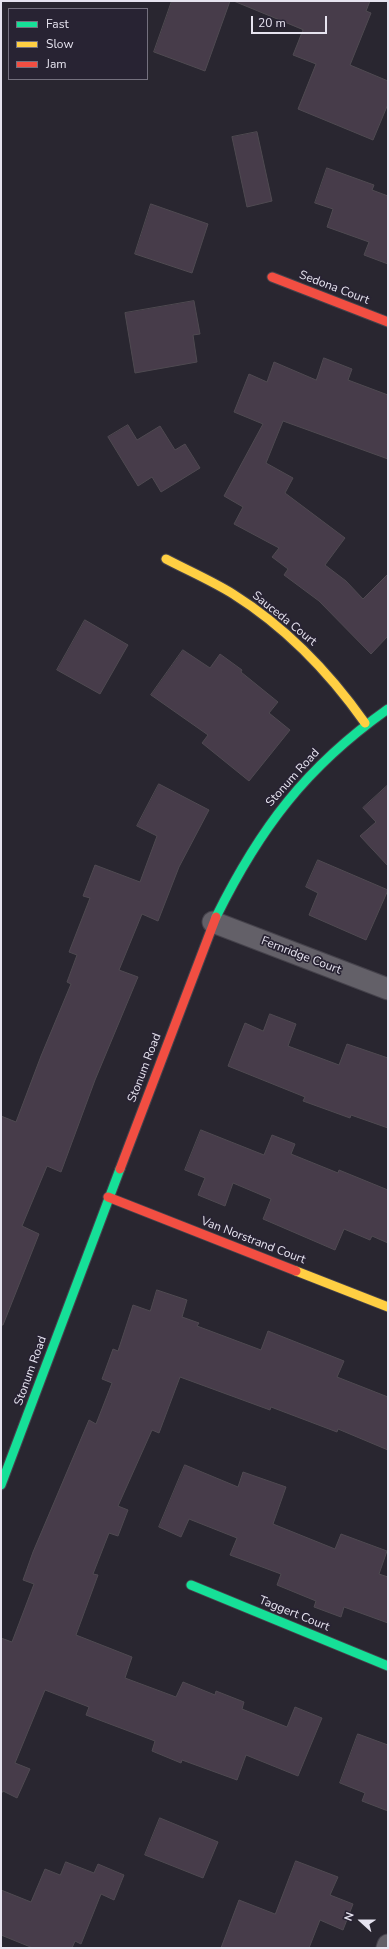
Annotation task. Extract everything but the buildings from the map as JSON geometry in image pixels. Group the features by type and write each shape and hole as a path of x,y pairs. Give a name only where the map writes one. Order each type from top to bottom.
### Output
{"street":[{"name":"Sedona Court","path":"272,277 388,322"},
{"name":"Sauceda Court","path":"166,559 235,595 278,627 313,658 352,704 365,723"},
{"name":"Stonum Road","path":"1,1485 108,1197 214,922 247,857 279,810 312,772 365,723 388,709"},
{"name":"Fernridge Court","path":"214,922 388,989"},
{"name":"Van Norstrand Court","path":"108,1197 388,1307"},
{"name":"Taggert Court","path":"191,1585 388,1666"}],"traffic: fast":[{"path":"216,917 250,855 268,827 288,801 333,753 388,709"},
{"path":"1,1485 120,1169"},
{"path":"191,1585 388,1666"}],"traffic: slow":[{"path":"166,559 225,589 253,607 271,621 289,636 322,669 365,723"},
{"path":"296,1271 388,1307"}],"traffic: jam":[{"path":"272,277 388,322"},
{"path":"120,1169 216,917"},
{"path":"108,1197 296,1271"}]}
